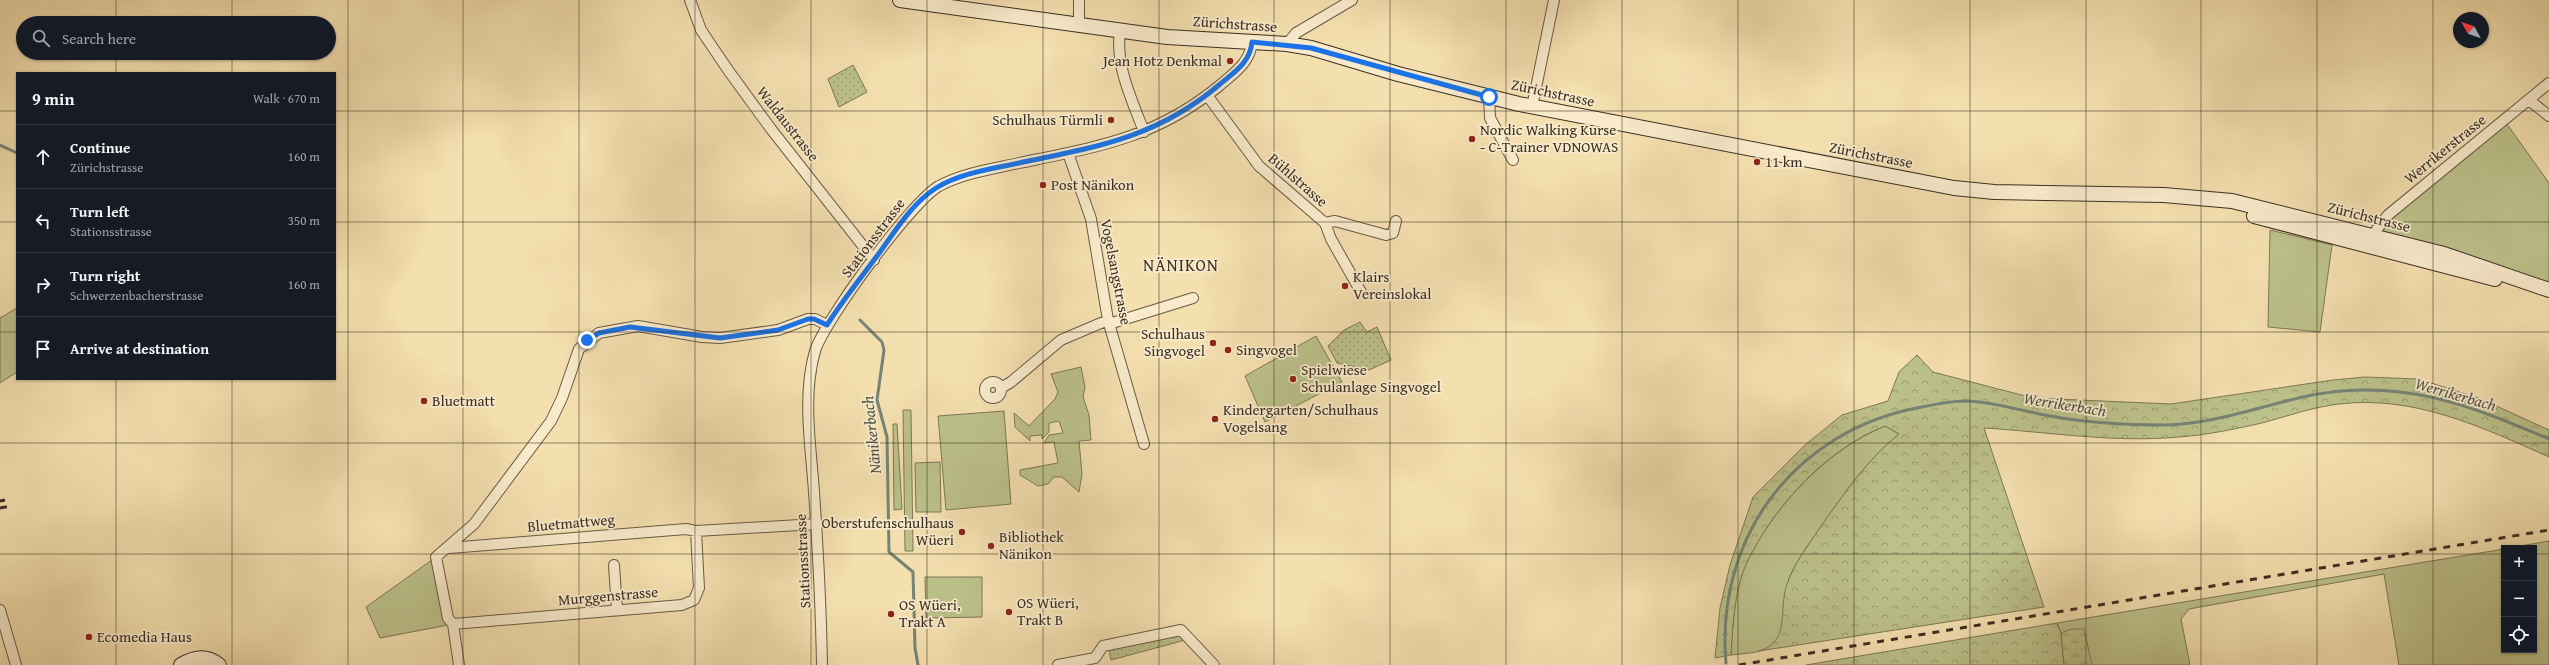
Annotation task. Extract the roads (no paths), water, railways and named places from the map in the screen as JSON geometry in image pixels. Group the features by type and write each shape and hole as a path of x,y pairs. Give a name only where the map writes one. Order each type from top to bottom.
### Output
{"main road":[{"name":"Zürichstrasse","path":"900,0 1167,37 1287,44 1311,48 1489,97 1532,107 1954,188 1994,192 2164,195 2202,200 2230,210 2371,241 2510,282 2523,283 2549,290"},
{"path":"181,665 204,658 210,658 219,665"}],"street":[{"name":"Waldaustrasse","path":"690,0 701,30 728,70 874,260"},
{"path":"1079,0 1079,24"},
{"path":"1287,44 1296,33 1352,0"},
{"path":"1532,107 1554,0"},
{"path":"1120,30 1119,52 1122,71 1144,132"},
{"name":"Stationsstrasse","path":"822,665 816,524 808,396 816,350 827,325 910,211 936,188 977,172 1068,153 1144,132 1174,118 1207,95 1246,61 1251,52 1252,42"},
{"name":"Werrikerstrasse","path":"2371,241 2388,215 2549,83"},
{"name":"Bühlstrasse","path":"1207,95 1259,166 1325,223 1331,239 1361,292"},
{"path":"1489,97 1490,118 1513,160"},
{"path":"2529,100 2549,116"},
{"name":"Vogelsangstrasse","path":"1068,153 1092,224 1108,322 1144,444"},
{"path":"1325,223 1335,220 1386,235 1393,233 1396,221"},
{"path":"1001,388 1011,382 1061,340 1108,322 1193,298"},
{"path":"459,665 453,624 448,618 436,557 449,548 478,519 551,421 562,398 579,349 599,333 638,326 702,338 720,338 778,330 808,319 814,319 827,325"},
{"name":"Bluetmattweg","path":"449,548 686,529 696,531 816,524"},
{"name":"Murggenstrasse","path":"453,624 682,605 694,600 699,588 696,531"},
{"path":"614,565 617,610"},
{"path":"0,610 16,665"},
{"path":"1058,665 1095,658 1103,646 1181,630 1214,665"}],"waterway":[{"path":"0,145 16,153"},
{"name":"Nänikerbach","path":"860,320 882,342 884,350 877,400 887,437 889,552 913,572 915,648 918,665"},
{"name":"Werrikerbach","path":"1726,663 1726,616 1734,573 1750,532 1773,496 1802,464 1837,438 1877,419 1927,406 1966,401 1998,405 2050,416 2093,422 2165,425 2184,424 2221,418 2312,395 2345,391 2376,390 2405,392 2463,406 2491,415 2549,439"}],"railway":[{"path":"0,501 5,500"},
{"path":"0,508 11,506"},
{"path":"1739,665 2549,530"}],"place":[{"name":"Jean Hotz Denkmal","path":"1230,61"},
{"name":"Schulhaus Türmli","path":"1111,120"},
{"name":"Nordic Walking Kurse - C-Trainer VDNOWAS","path":"1472,139"},
{"name":"11 km","path":"1757,162"},
{"name":"Post Nänikon","path":"1043,185"},
{"name":"Klairs Vereinslokal","path":"1345,286"},
{"name":"Schulhaus Singvogel","path":"1213,343"},
{"name":"Singvogel","path":"1228,350"},
{"name":"Spielwiese Schulanlage Singvogel","path":"1293,379"},
{"name":"Bluetmatt","path":"424,401"},
{"name":"Kindergarten/Schulhaus Vogelsang","path":"1215,419"},
{"name":"Oberstufenschulhaus Wüeri","path":"962,532"},
{"name":"Bibliothek Nänikon","path":"991,546"},
{"name":"OS Wüeri, Trakt B","path":"1009,612"},
{"name":"OS Wüeri, Trakt A","path":"891,614"},
{"name":"Ecomedia Haus","path":"89,637"}],"district":[{"name":"NÄNIKON","path":"1181,265"}]}
